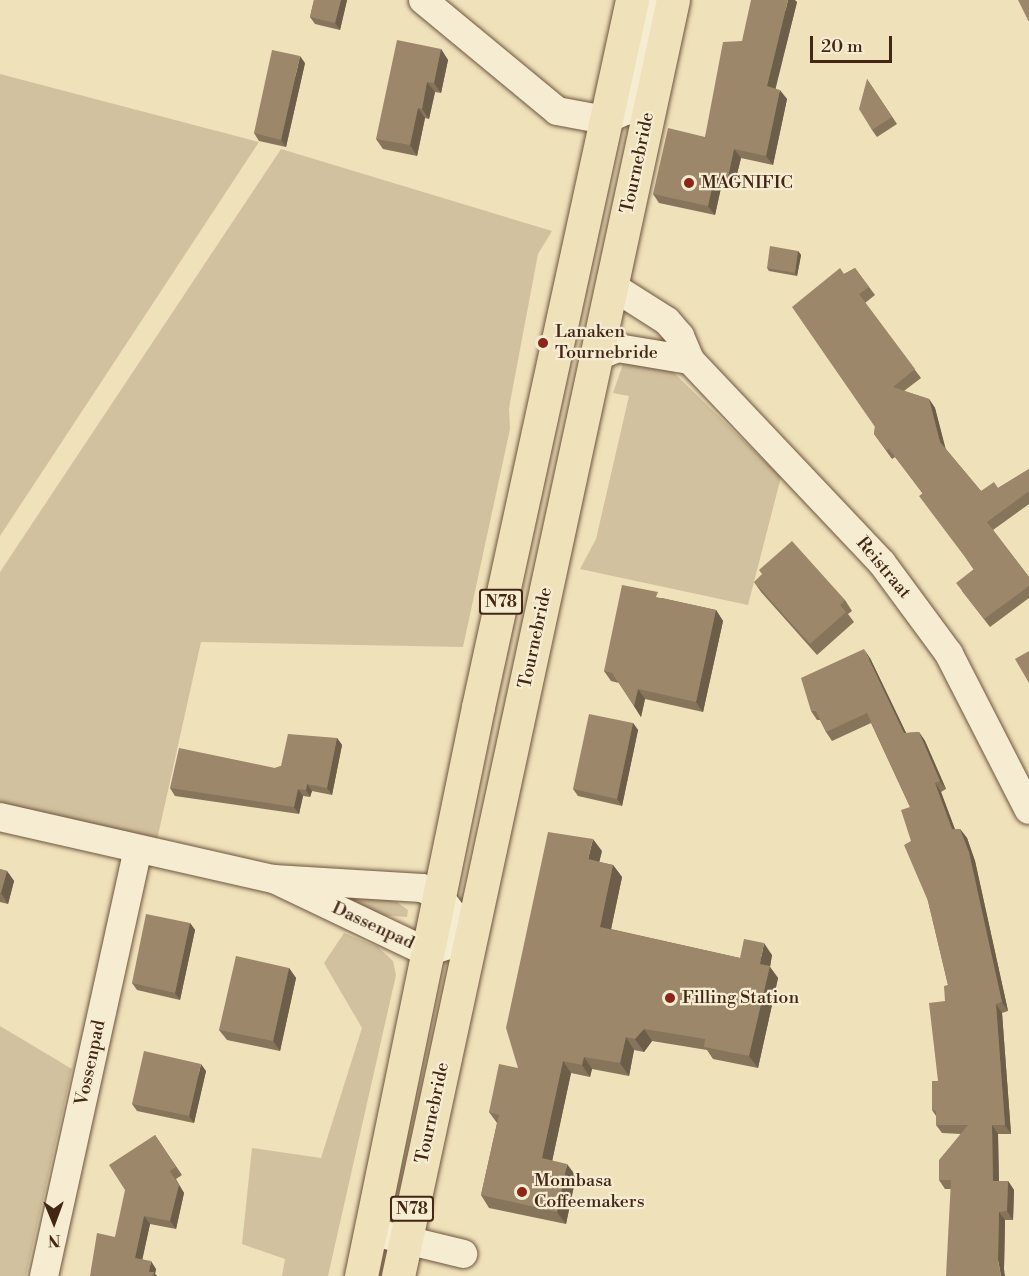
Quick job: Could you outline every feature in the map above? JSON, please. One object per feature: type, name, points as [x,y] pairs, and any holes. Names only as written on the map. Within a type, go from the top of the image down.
[{"type":"main road","name":"N78","points":[[362,1276],[369,1231],[427,952],[632,0]]},
{"type":"main road","name":"Tournebride","points":[[398,1276],[673,0]]},
{"type":"street","points":[[423,0],[557,111],[605,120],[625,111],[656,0]]},
{"type":"street","name":"Reistraat","points":[[612,286],[667,321],[680,336],[690,360],[882,563],[949,654],[1029,810]]},
{"type":"street","points":[[598,356],[618,348],[690,360]]},
{"type":"street","name":"Dassenpad","points":[[0,817],[274,879],[422,888],[439,896]]},
{"type":"street","name":"Vossenpad","points":[[44,1276],[138,850]]},
{"type":"street","name":"Dassenpad","points":[[274,879],[427,952],[471,938]]},
{"type":"street","points":[[439,896],[471,938]]},
{"type":"street","points":[[369,1231],[406,1237],[463,1254]]},
{"type":"shaded area","points":[[0,74],[259,142],[0,536]]},
{"type":"shaded area","points":[[281,149],[552,231],[538,254],[509,408],[510,429],[463,647],[201,642],[157,840],[0,807],[0,572]]},
{"type":"shaded area","points":[[642,361],[667,366],[781,477],[748,605],[580,569],[596,539],[629,396],[613,393],[623,364]]},
{"type":"shaded area","points":[[333,890],[377,894],[397,902],[408,910],[407,917],[376,915]]},
{"type":"shaded area","points":[[344,933],[378,947],[393,961],[396,975],[328,1276],[282,1276],[285,1259],[242,1244],[252,1148],[321,1158],[362,1028],[324,963]]},
{"type":"shaded area","points":[[0,1026],[72,1069],[26,1276],[0,1276]]},
{"type":"building","points":[[314,0],[341,0],[335,23],[310,17]]},
{"type":"building","points":[[751,0],[788,0],[767,86],[780,90],[766,156],[734,149],[728,177],[715,174],[708,206],[653,194],[668,128],[705,137],[723,42],[742,41]]},
{"type":"building","points":[[1018,0],[1029,0],[1029,22]]},
{"type":"building","points":[[397,40],[441,49],[434,83],[427,82],[422,109],[418,108],[410,145],[376,139]]},
{"type":"building","points":[[272,50],[300,56],[281,140],[254,133]]},
{"type":"building","points":[[867,79],[892,117],[872,130],[859,109]]},
{"type":"building","points":[[770,246],[798,251],[795,273],[767,268]]},
{"type":"building","points":[[840,268],[844,274],[855,268],[869,287],[859,294],[915,369],[893,387],[929,399],[940,442],[981,491],[994,482],[998,488],[1029,469],[1029,493],[987,522],[1029,577],[1029,586],[984,619],[956,583],[974,569],[919,496],[923,493],[889,449],[886,450],[874,434],[875,427],[792,307]]},
{"type":"building","points":[[792,541],[845,600],[840,605],[846,612],[810,644],[754,582],[762,574],[759,570]]},
{"type":"building","points":[[622,585],[658,592],[656,597],[716,610],[696,702],[638,689],[634,706],[612,673],[604,671]]},
{"type":"building","points":[[864,649],[904,733],[919,732],[940,781],[935,783],[952,829],[960,829],[969,852],[1002,1002],[996,1004],[1005,1125],[992,1125],[993,1181],[1008,1181],[1007,1211],[999,1212],[998,1260],[1001,1276],[946,1276],[951,1180],[939,1180],[939,1160],[968,1125],[936,1125],[936,1111],[932,1110],[932,1081],[938,1081],[929,1003],[945,1001],[944,986],[948,985],[928,901],[904,845],[911,841],[901,810],[910,807],[867,713],[826,732],[816,711],[811,711],[801,678]]},
{"type":"building","points":[[1029,651],[1029,683],[1015,659]]},
{"type":"building","points":[[589,714],[633,723],[617,799],[573,789]]},
{"type":"building","points":[[288,734],[337,738],[327,788],[307,784],[306,790],[298,789],[294,807],[170,788],[179,748],[275,768],[281,766]]},
{"type":"building","points":[[548,832],[593,839],[588,859],[613,865],[600,927],[740,958],[744,939],[764,943],[760,964],[770,966],[749,1056],[704,1047],[705,1039],[644,1029],[635,1039],[626,1037],[620,1063],[584,1057],[582,1065],[563,1061],[542,1158],[567,1164],[557,1212],[481,1195],[499,1115],[489,1112],[499,1064],[518,1068],[506,1028]]},
{"type":"building","points":[[0,869],[7,871],[1,893],[0,893]]},
{"type":"building","points":[[146,914],[190,923],[175,993],[132,983]]},
{"type":"building","points":[[236,956],[289,968],[273,1041],[219,1030]]},
{"type":"building","points":[[144,1051],[201,1064],[189,1116],[132,1104]]},
{"type":"building","points":[[155,1135],[176,1167],[170,1171],[179,1185],[170,1221],[144,1216],[135,1258],[151,1261],[149,1272],[154,1272],[153,1276],[90,1276],[97,1233],[115,1237],[125,1190],[109,1165]]},
{"type":"place","name":"MAGNIFIC","points":[[689,183]]},
{"type":"place","name":"Lanaken Tournebride","points":[[543,343]]},
{"type":"place","name":"Filling Station","points":[[670,998]]},
{"type":"place","name":"Mombasa Coffeemakers","points":[[522,1192]]}]
